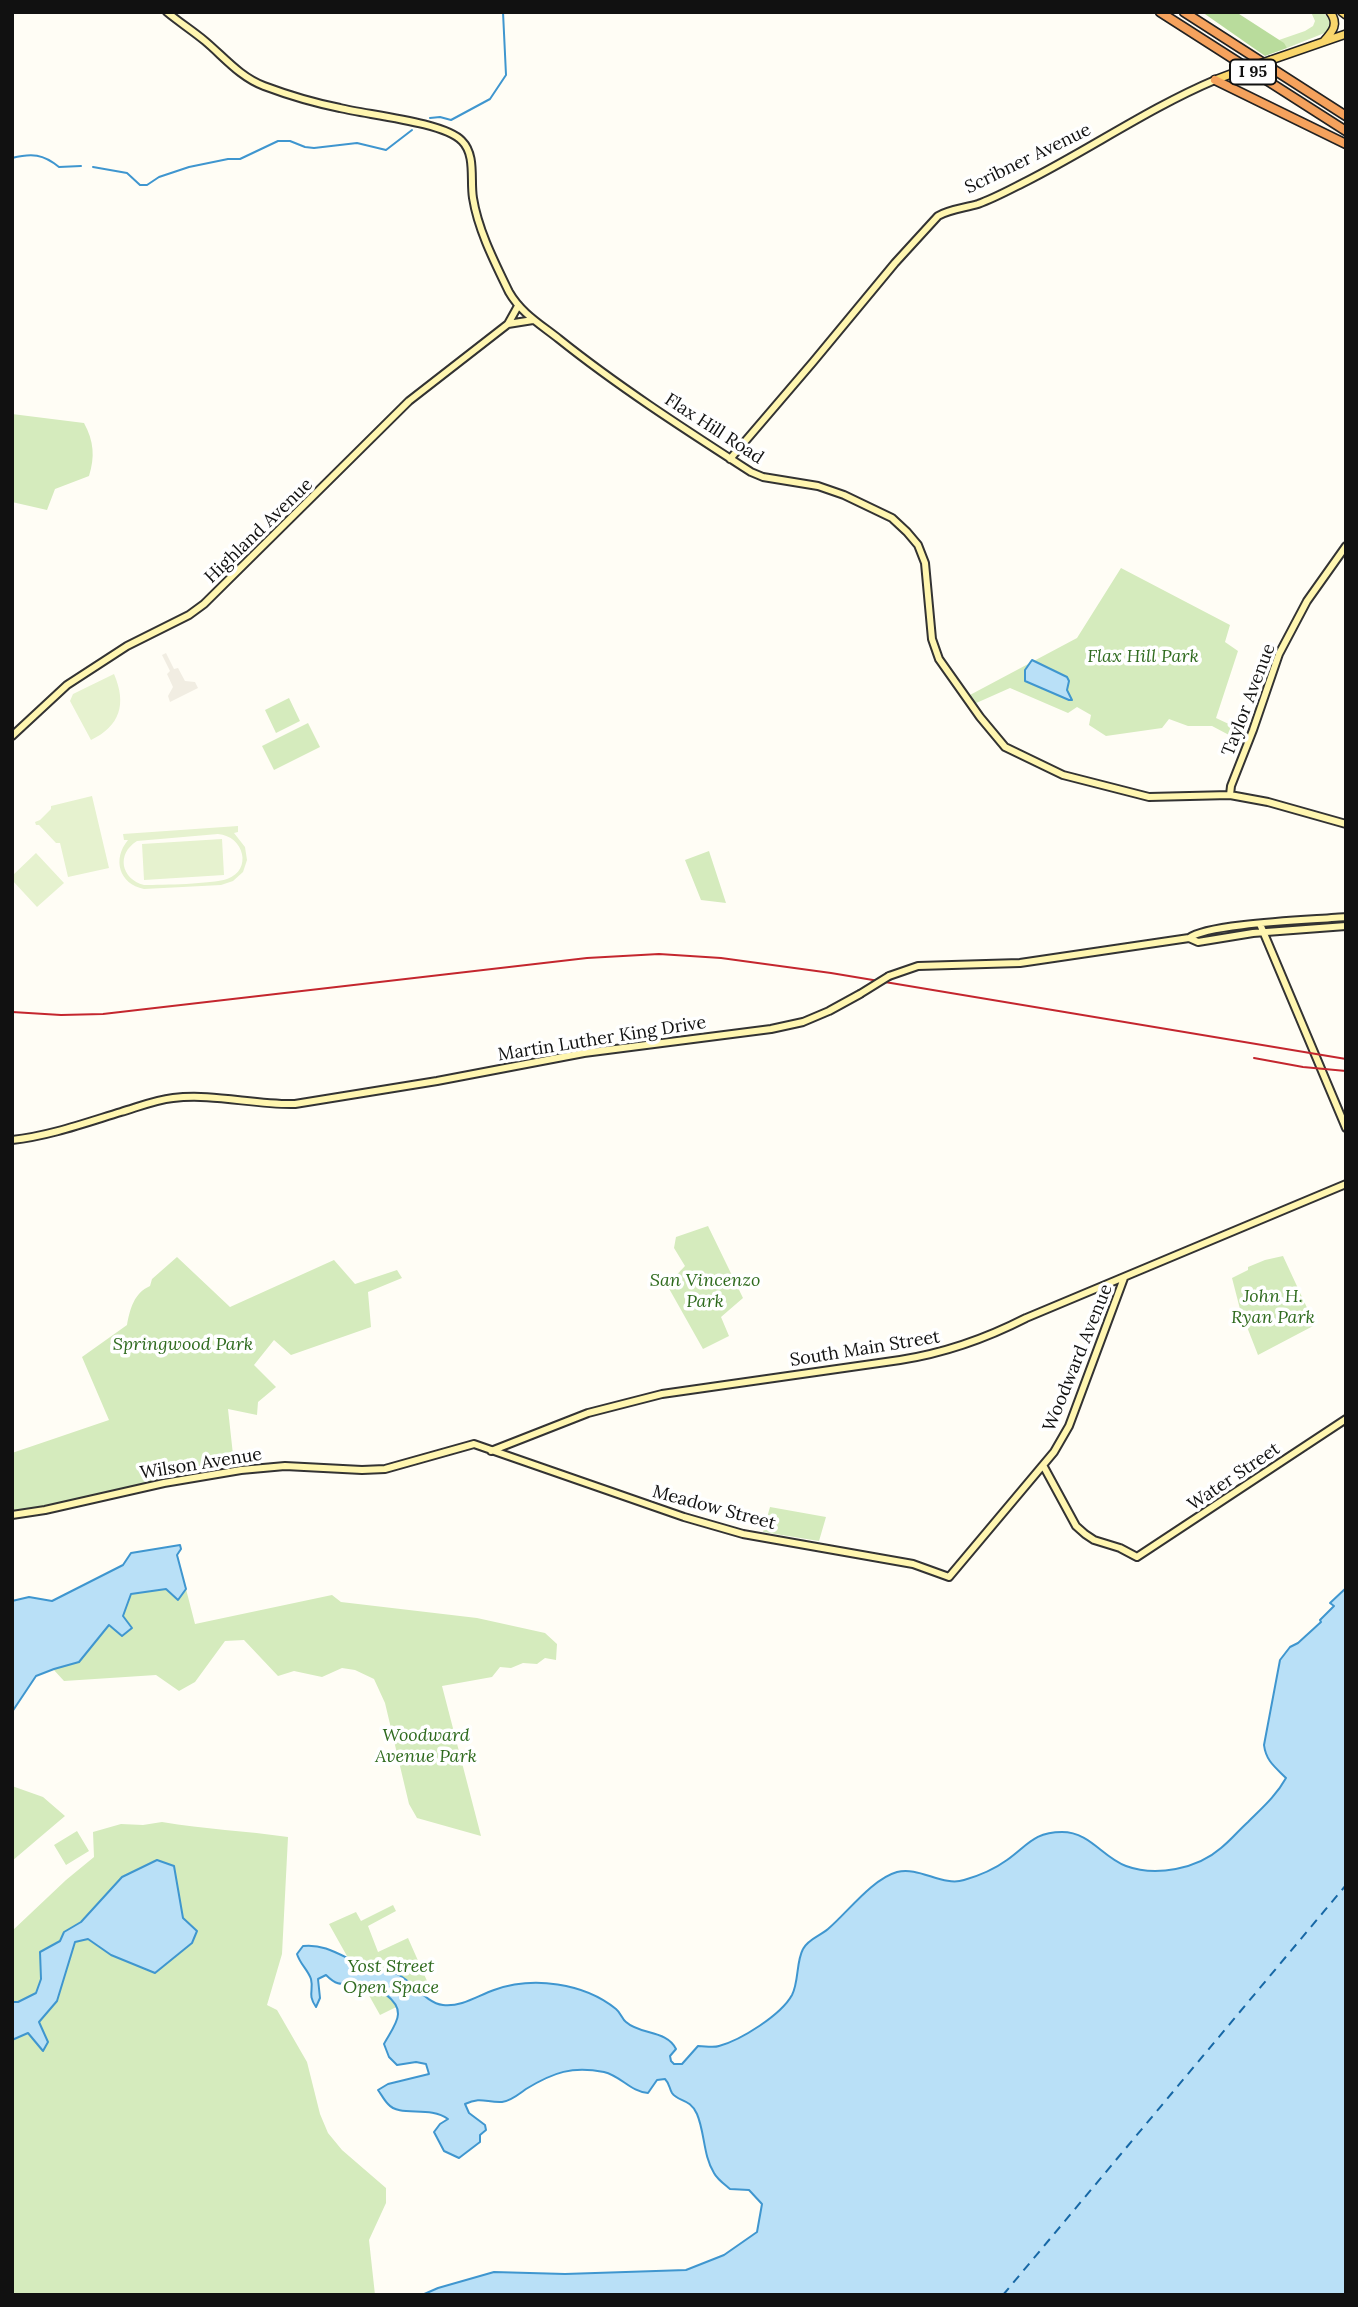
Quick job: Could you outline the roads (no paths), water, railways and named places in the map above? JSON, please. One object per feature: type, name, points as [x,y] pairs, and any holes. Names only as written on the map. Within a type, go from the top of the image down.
[{"type":"highway","name":"I 95","points":[[1160,12],[1346,131]]},
{"type":"highway","name":"I 95","points":[[1184,12],[1346,116]]},
{"type":"highway","points":[[1215,80],[1346,144]]},
{"type":"highway","points":[[1291,81],[1346,110]]},
{"type":"main road","name":"Flax Hill Road","points":[[167,12],[243,74],[263,86],[337,108],[411,121],[460,139],[467,148],[472,191],[480,223],[496,264],[518,306],[533,320],[595,366],[757,475],[798,481],[844,495],[896,521],[918,545],[925,563],[932,639],[939,659],[1005,747],[1063,775],[1149,797],[1230,795],[1268,802],[1346,824]]},
{"type":"main road","points":[[1323,43],[1335,27],[1335,20],[1330,12]]},
{"type":"main road","name":"Scribner Avenue","points":[[730,458],[938,216],[983,202],[1026,181],[1177,97],[1215,80],[1346,34]]},
{"type":"main road","name":"Highland Avenue","points":[[12,736],[67,685],[127,646],[189,615],[204,604],[409,401],[508,324],[518,306]]},
{"type":"main road","name":"Highland Avenue","points":[[508,324],[533,320]]},
{"type":"main road","name":"Taylor Avenue","points":[[1230,795],[1279,654],[1307,601],[1346,546]]},
{"type":"main road","name":"Martin Luther King Drive","points":[[12,1140],[57,1132],[171,1098],[200,1097],[274,1105],[295,1104],[584,1053],[771,1029],[803,1022],[829,1011],[889,976],[918,966],[1020,963],[1189,938],[1196,932],[1346,917]]},
{"type":"main road","points":[[1260,924],[1346,1128]]},
{"type":"main road","name":"Martin Luther King Drive","points":[[1189,938],[1198,942],[1263,932],[1346,926]]},
{"type":"main road","name":"South Main Street","points":[[491,1451],[588,1413],[662,1394],[943,1352],[988,1337],[1026,1318],[1346,1184]]},
{"type":"main road","name":"Woodward Avenue","points":[[950,1577],[1044,1467],[1069,1426],[1124,1278]]},
{"type":"main road","name":"Water Street","points":[[1044,1467],[1076,1526],[1084,1534],[1137,1557],[1346,1419]]},
{"type":"main road","name":"Meadow Street","points":[[477,1445],[684,1517],[743,1534],[914,1564],[950,1577]]},
{"type":"main road","name":"Wilson Avenue","points":[[12,1515],[241,1469],[285,1466],[384,1469],[477,1445]]},
{"type":"water","points":[[1032,660],[1067,677],[1067,690],[1072,700],[1025,681],[1025,670]]},
{"type":"water","points":[[180,1545],[181,1549],[177,1555],[186,1589],[178,1600],[166,1589],[131,1594],[123,1616],[132,1628],[122,1636],[109,1625],[79,1662],[36,1676],[12,1712],[12,1601],[29,1597],[52,1601],[123,1565],[131,1553]]},
{"type":"water","points":[[1346,1588],[1346,2295],[422,2295],[494,2272],[565,2274],[686,2270],[724,2255],[757,2232],[762,2204],[749,2190],[730,2189],[717,2177],[710,2166],[697,2114],[691,2105],[672,2093],[665,2079],[657,2080],[648,2093],[636,2090],[604,2072],[563,2072],[545,2078],[512,2099],[497,2102],[480,2100],[465,2104],[469,2113],[485,2125],[486,2130],[480,2135],[480,2142],[459,2158],[444,2151],[434,2132],[448,2119],[432,2113],[393,2108],[378,2090],[388,2084],[429,2074],[426,2064],[416,2062],[397,2065],[389,2057],[384,2044],[398,2018],[394,2003],[373,1986],[362,1983],[339,1984],[326,1975],[318,1979],[320,1998],[316,2007],[311,1996],[311,1979],[297,1954],[303,1946],[321,1947],[368,1967],[395,1973],[431,2001],[443,2005],[463,2003],[494,1990],[525,1983],[558,1984],[574,1988],[603,2000],[632,2026],[672,2043],[676,2049],[670,2056],[671,2061],[674,2064],[682,2064],[698,2046],[714,2047],[728,2043],[749,2033],[779,2011],[792,1995],[799,1960],[805,1946],[828,1929],[869,1889],[897,1872],[914,1872],[948,1881],[964,1880],[998,1866],[1038,1837],[1062,1832],[1088,1840],[1126,1866],[1150,1871],[1188,1866],[1211,1855],[1264,1807],[1286,1778],[1269,1760],[1264,1745],[1280,1660],[1290,1647],[1321,1622],[1334,1606],[1330,1603]]},
{"type":"water","points":[[157,1860],[174,1866],[183,1918],[197,1931],[192,1943],[155,1973],[111,1955],[88,1939],[75,1942],[57,2001],[39,2022],[48,2042],[43,2051],[28,2033],[12,2040],[12,2002],[18,2002],[36,1993],[41,1979],[40,1952],[60,1941],[64,1932],[81,1922],[122,1877]]},
{"type":"waterway","points":[[430,118],[451,120],[490,99],[506,75],[503,12]]},
{"type":"waterway","points":[[93,167],[127,173],[140,185],[147,185],[159,177],[189,167],[240,159],[278,141],[290,141],[314,148],[357,143],[386,150],[412,130]]},
{"type":"waterway","points":[[12,158],[37,156],[48,159],[59,167],[81,166]]},
{"type":"railway","points":[[12,1012],[103,1014],[587,958],[659,954],[721,958],[831,973],[1346,1059]]},
{"type":"railway","points":[[1254,1058],[1346,1071]]},
{"type":"park label","name":"Flax Hill Park","points":[[1143,657]]},
{"type":"park label","name":"San Vincenzo Park","points":[[705,1291]]},
{"type":"park label","name":"John H. Ryan Park","points":[[1273,1307]]},
{"type":"park label","name":"Springwood Park","points":[[183,1345]]},
{"type":"park label","name":"Woodward Avenue Park","points":[[426,1746]]},
{"type":"park label","name":"Yost Street Open Space","points":[[391,1977]]}]
